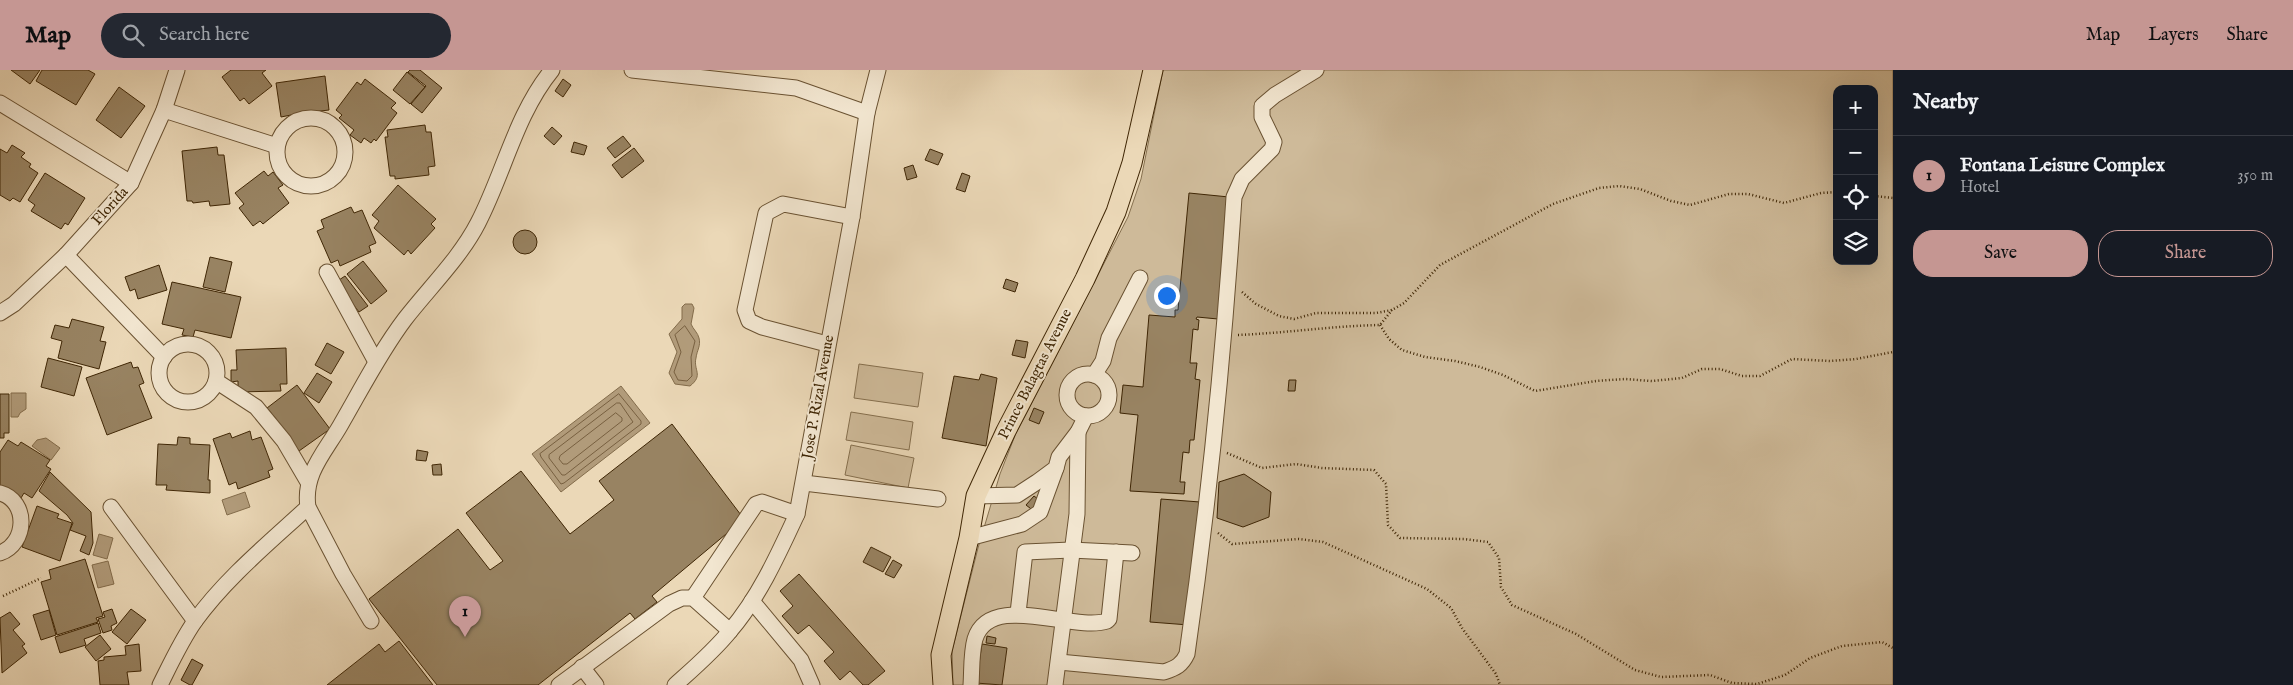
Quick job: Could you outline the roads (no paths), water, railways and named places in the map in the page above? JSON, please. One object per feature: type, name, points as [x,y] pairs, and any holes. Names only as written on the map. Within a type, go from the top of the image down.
[{"type":"main road","name":"Prince Balagtas Avenue","points":[[943,685],[942,655],[970,538],[976,496],[1006,431],[1085,279],[1116,212],[1132,163],[1153,70]]},
{"type":"street","name":"Florida","points":[[0,313],[14,304],[66,255],[131,183],[164,110],[177,70]]},
{"type":"street","points":[[632,70],[796,88],[867,113]]},
{"type":"street","name":"Jose P. Rizal Avenue","points":[[675,685],[730,631],[752,601],[780,551],[796,514],[804,483],[827,344],[852,217],[867,113],[878,70]]},
{"type":"street","points":[[1059,662],[1164,672],[1175,668],[1183,662],[1187,654],[1206,523],[1214,447],[1234,197],[1242,179],[1272,149],[1274,142],[1262,117],[1262,106],[1275,94],[1316,70]]},
{"type":"street","points":[[371,621],[343,574],[308,507],[306,496],[308,482],[316,462],[339,427],[376,362],[404,320],[478,224],[545,72]]},
{"type":"street","points":[[0,103],[131,183]]},
{"type":"street","points":[[164,110],[277,146]]},
{"type":"street","points":[[305,118],[320,119],[331,124],[339,132],[344,143],[345,154],[342,166],[330,180],[320,186],[308,186],[292,182],[283,173],[278,163],[277,146],[284,130],[294,122],[305,118]]},
{"type":"street","points":[[827,344],[762,327],[749,321],[745,310],[766,213],[783,204],[852,217]]},
{"type":"street","points":[[66,255],[164,357]]},
{"type":"street","points":[[327,272],[376,362]]},
{"type":"street","points":[[1094,374],[1103,361],[1109,338],[1140,278]]},
{"type":"street","points":[[185,344],[201,346],[213,358],[217,366],[216,381],[209,394],[195,401],[178,400],[164,390],[160,382],[159,373],[164,357],[177,346],[185,344]]},
{"type":"street","points":[[1082,374],[1094,374],[1103,380],[1108,389],[1109,399],[1104,409],[1096,415],[1086,416],[1075,412],[1068,403],[1067,391],[1072,380],[1082,374]]},
{"type":"street","points":[[216,381],[256,407],[284,441],[308,482]]},
{"type":"street","points":[[970,538],[1022,524],[1040,512],[1059,457],[1078,432],[1086,416]]},
{"type":"street","points":[[1055,685],[1077,514],[1078,432]]},
{"type":"street","points":[[976,496],[1017,496],[1056,468]]},
{"type":"street","points":[[804,483],[938,499]]},
{"type":"street","points":[[0,493],[14,501],[22,522],[20,535],[10,548],[0,553]]},
{"type":"street","points":[[693,598],[756,504],[762,502],[796,514]]},
{"type":"street","points":[[111,507],[195,621]]},
{"type":"street","points":[[160,685],[180,645],[195,621],[258,553],[308,507]]},
{"type":"street","points":[[1018,613],[1025,552],[1071,550],[1132,553]]},
{"type":"street","points":[[971,685],[975,640],[981,626],[990,619],[1018,613],[1062,621],[1104,622],[1109,619],[1116,552]]},
{"type":"street","points":[[559,685],[670,604],[682,598],[693,598],[730,631]]},
{"type":"street","points":[[752,601],[801,660],[812,685]]},
{"type":"street","points":[[582,667],[596,685]]},
{"type":"water","points":[[685,304],[692,304],[694,308],[691,324],[698,334],[699,341],[695,362],[697,375],[690,386],[675,384],[669,373],[677,352],[669,334],[682,319],[682,307]]},
{"type":"water","points":[[621,386],[650,423],[561,492],[532,454]]},
{"type":"water","points":[[11,393],[26,393],[26,409],[18,417],[11,417]]},
{"type":"water","points":[[46,438],[60,448],[51,460],[32,446],[37,440]]},
{"type":"water","points":[[245,492],[250,507],[227,515],[222,500]]},
{"type":"water","points":[[99,534],[113,538],[107,559],[93,555]]},
{"type":"water","points":[[108,561],[114,584],[98,588],[92,565]]},
{"type":"place","name":"Fontana Leisure Complex","points":[[465,637]]}]
